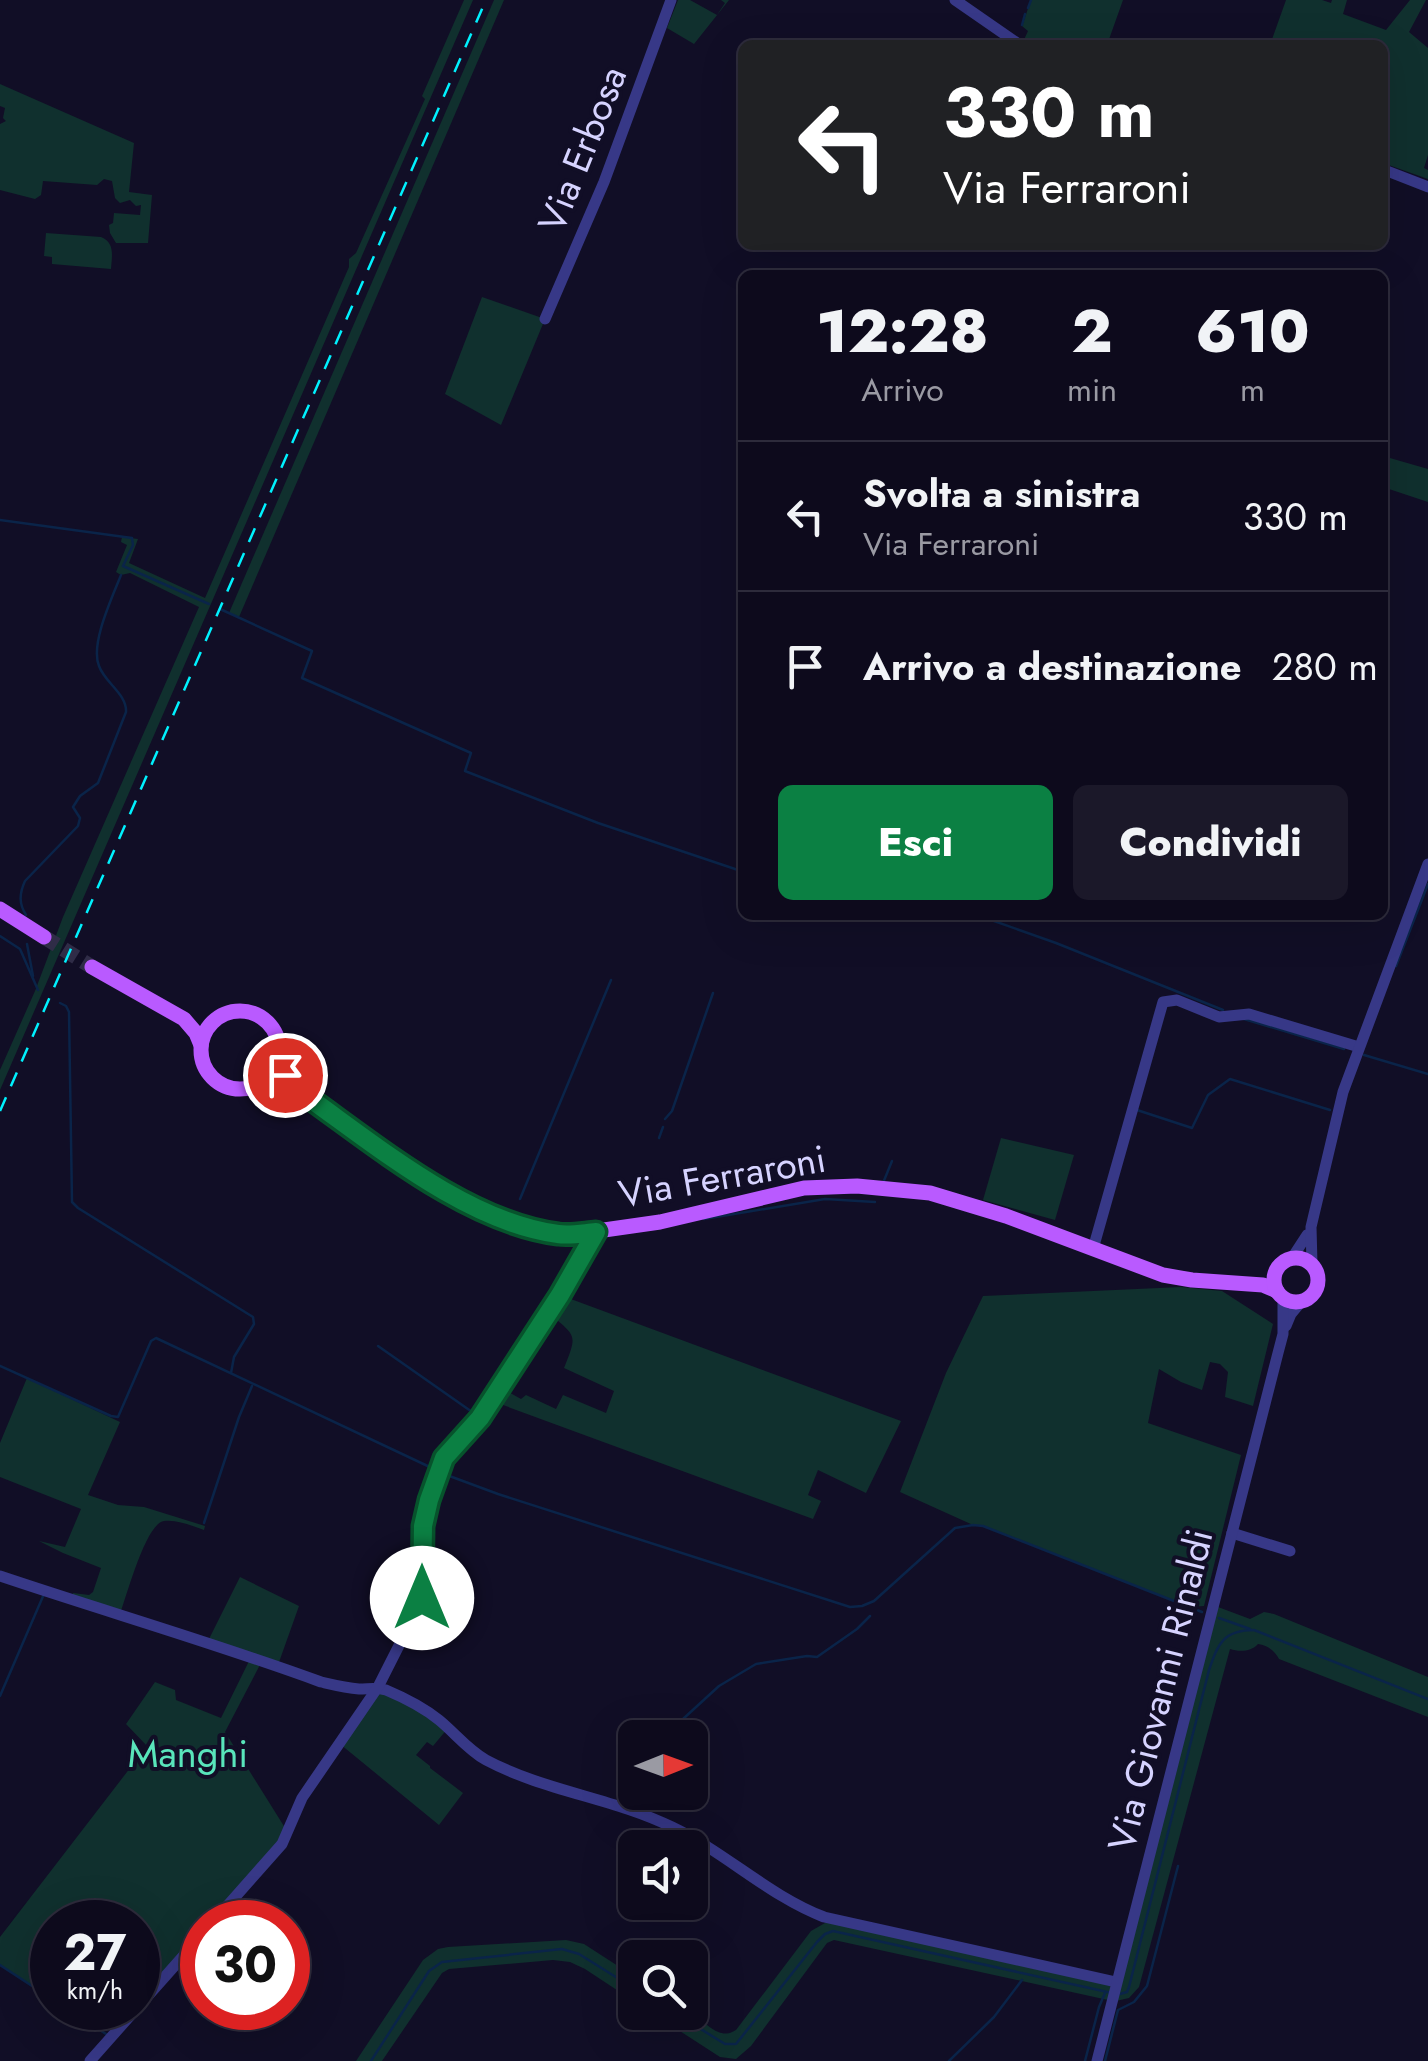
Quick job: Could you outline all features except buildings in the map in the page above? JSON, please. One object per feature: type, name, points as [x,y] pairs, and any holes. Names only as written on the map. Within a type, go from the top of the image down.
[{"type":"main road","points":[[0,909],[44,937]]},
{"type":"main road","points":[[92,967],[184,1019],[196,1033],[204,1067],[218,1084],[239,1090],[278,1083],[295,1088]]},
{"type":"main road","points":[[201,1046],[215,1020],[227,1013],[242,1011],[262,1017],[279,1041],[278,1062],[260,1085]]},
{"type":"main road","points":[[184,1019],[215,1020]]},
{"type":"main road","name":"Via Ferraroni","points":[[278,1062],[295,1088],[424,1178],[502,1220],[558,1234],[596,1232],[695,1215],[804,1188],[838,1185],[930,1194],[1006,1216],[1163,1275],[1246,1283],[1280,1294]]},
{"type":"main road","points":[[1285,1260],[1306,1260],[1312,1264],[1318,1286],[1310,1298],[1302,1302],[1280,1294],[1274,1279],[1285,1260]]},
{"type":"main road","name":"Via Ferraroni","points":[[1246,1283],[1277,1269]]},
{"type":"street","name":"Via Erbosa","points":[[544,318],[604,182],[671,0]]},
{"type":"street","points":[[955,0],[1013,40]]},
{"type":"street","points":[[1388,171],[1428,187]]},
{"type":"street","points":[[1312,1264],[1311,1227],[1336,1121],[1358,1047],[1428,864]]},
{"type":"street","points":[[1093,1249],[1161,1004],[1168,999],[1177,1000],[1216,1017],[1243,1013],[1358,1047]]},
{"type":"street","points":[[1292,1258],[1311,1227]]},
{"type":"street","points":[[232,1900],[282,1844],[302,1798],[378,1687],[422,1598],[423,1526],[447,1454],[501,1388],[596,1232]]},
{"type":"street","name":"Via Giovanni Rinaldi","points":[[1280,1294],[1282,1334]]},
{"type":"street","name":"Via Giovanni Rinaldi","points":[[1096,2061],[1282,1334],[1302,1302]]},
{"type":"street","points":[[1232,1533],[1290,1551]]},
{"type":"street","points":[[0,1576],[321,1682],[348,1688],[378,1687],[423,1708],[487,1760],[673,1827],[816,1914],[1114,1990]]},
{"type":"street","points":[[160,1982],[180,1959]]},
{"type":"street","points":[[90,2061],[116,2030]]},
{"type":"green space","points":[[464,0],[473,0],[0,1090],[0,1070],[63,917],[199,607],[130,573],[116,572],[127,545],[121,542],[122,537],[138,539],[129,563],[205,598],[349,267],[349,259],[356,253],[425,99],[422,96]]},
{"type":"green space","points":[[494,0],[504,0],[239,617],[229,613]]},
{"type":"green space","points":[[678,0],[690,0],[717,15],[725,3],[721,0],[729,0],[694,44],[667,28]]},
{"type":"green space","points":[[1031,0],[1123,0],[1109,40],[1024,40],[1028,31],[1022,26]]},
{"type":"green space","points":[[1286,0],[1347,0],[1343,14],[1386,30],[1410,0],[1426,0],[1409,32],[1428,48],[1428,155],[1424,168],[1428,170],[1428,179],[1388,165],[1388,40],[1272,40]]},
{"type":"green space","points":[[0,84],[134,143],[129,192],[152,195],[148,243],[116,243],[110,233],[114,213],[140,215],[141,205],[130,200],[120,203],[112,181],[104,179],[97,185],[43,181],[41,195],[35,199],[0,190],[0,124],[6,121],[5,108],[0,106]]},
{"type":"green space","points":[[46,233],[101,237],[111,246],[111,269],[52,264],[52,257],[44,256]]},
{"type":"green space","points":[[482,297],[545,319],[501,425],[445,394]]},
{"type":"green space","points":[[1388,457],[1428,469],[1428,502],[1388,489]]},
{"type":"green space","points":[[1001,1138],[1074,1155],[1055,1220],[983,1200]]},
{"type":"green space","points":[[1181,1287],[1222,1291],[1273,1324],[1253,1406],[1225,1397],[1228,1372],[1220,1364],[1210,1362],[1202,1390],[1159,1369],[1148,1423],[1241,1455],[1204,1606],[1189,1607],[973,1525],[900,1492],[946,1373],[983,1296]]},
{"type":"green space","points":[[560,1295],[901,1421],[866,1493],[818,1470],[808,1495],[821,1501],[813,1519],[492,1401],[501,1388],[521,1399],[526,1395],[556,1409],[563,1395],[606,1413],[614,1391],[564,1368],[572,1336],[549,1313]]},
{"type":"green space","points":[[27,1378],[120,1422],[88,1495],[205,1526],[204,1530],[169,1521],[157,1525],[144,1546],[120,1614],[70,1601],[73,1593],[93,1592],[101,1568],[39,1541],[65,1547],[81,1509],[0,1477],[0,1443]]},
{"type":"green space","name":"Manghi","points":[[240,1577],[299,1606],[278,1665],[262,1661],[225,1732],[287,1831],[231,1900],[180,1900],[180,1960],[160,1982],[160,1900],[30,1900],[30,1985],[0,1965],[0,1937],[147,1746],[126,1724],[155,1682],[175,1690],[176,1700],[221,1718],[251,1657],[207,1643]]},
{"type":"green space","points":[[1218,1607],[1250,1619],[1264,1612],[1274,1614],[1428,1677],[1428,1717],[1279,1659],[1265,1646],[1258,1644],[1245,1651],[1230,1649],[1139,1987],[1129,1998],[1116,2001]]},
{"type":"green space","points":[[378,1687],[448,1728],[433,1746],[427,1742],[416,1755],[463,1793],[439,1825],[340,1744]]},
{"type":"green space","points":[[832,1919],[1111,1985],[1108,2000],[834,1940],[827,1943],[751,2046],[736,2059],[720,2057],[678,2030],[708,2030],[708,2026],[722,2033],[736,2030],[811,1931]]},
{"type":"green space","points":[[566,1940],[584,1944],[618,1966],[618,1991],[570,1962],[449,1969],[442,1973],[382,2061],[356,2061],[423,1960],[448,1947]]},
{"type":"waterway","points":[[1028,8],[1031,0]]},
{"type":"waterway","points":[[1022,25],[1025,14]]},
{"type":"waterway","points":[[0,520],[132,538],[133,545],[123,566],[209,604]]},
{"type":"waterway","points":[[26,915],[21,899],[25,881],[78,826],[80,818],[73,807],[80,796],[98,783],[126,712],[97,657],[103,621],[121,575]]},
{"type":"waterway","points":[[220,609],[312,651],[302,678],[471,753],[465,771],[598,823],[738,870]]},
{"type":"waterway","points":[[1396,966],[1428,884]]},
{"type":"waterway","points":[[991,920],[1223,1010]]},
{"type":"waterway","points":[[0,936],[20,949],[38,990]]},
{"type":"waterway","points":[[27,944],[33,976]]},
{"type":"waterway","points":[[520,1199],[611,980]]},
{"type":"waterway","points":[[665,1119],[672,1111],[713,993]]},
{"type":"waterway","points":[[60,1003],[69,1012],[72,1202],[253,1317],[254,1324],[234,1357],[231,1373]]},
{"type":"waterway","points":[[1244,1019],[1344,1049]]},
{"type":"waterway","points":[[1364,1055],[1428,1074]]},
{"type":"waterway","points":[[1137,1110],[1192,1128],[1208,1095],[1230,1079],[1330,1110]]},
{"type":"waterway","points":[[659,1138],[663,1127]]},
{"type":"waterway","points":[[883,1183],[892,1161]]},
{"type":"waterway","points":[[704,1219],[825,1199],[875,1202]]},
{"type":"waterway","points":[[0,1366],[118,1417],[151,1341],[156,1338],[434,1469]]},
{"type":"waterway","points":[[378,1346],[475,1414]]},
{"type":"waterway","points":[[204,1523],[252,1386]]},
{"type":"waterway","points":[[444,1474],[850,1607],[874,1601],[955,1528],[973,1525],[1202,1612]]},
{"type":"waterway","points":[[0,1696],[44,1594]]},
{"type":"waterway","points":[[680,1720],[719,1686],[756,1664],[817,1657],[870,1616]]},
{"type":"waterway","points":[[1219,1618],[1250,1629]]},
{"type":"waterway","points":[[1120,1994],[1129,1987],[1209,1670],[1223,1640],[1254,1630],[1428,1699]]},
{"type":"waterway","points":[[1105,2061],[1118,2010],[1134,2002],[1147,1986],[1178,1866]]},
{"type":"waterway","points":[[702,2030],[725,2044],[736,2044],[817,1942],[833,1931],[1112,1993]]},
{"type":"waterway","points":[[371,2061],[429,1971],[442,1962],[562,1949],[579,1954],[618,1978]]},
{"type":"waterway","points":[[0,1965],[30,1985]]},
{"type":"waterway","points":[[949,2061],[994,2017],[1022,1980]]},
{"type":"waterway","points":[[1085,2061],[1105,1993]]},
{"type":"waterway","points":[[100,2030],[109,2036]]},
{"type":"tunnel","points":[[44,937],[92,967]]},
{"type":"railway","points":[[0,1111],[486,0]]},
{"type":"route","points":[[285,1075],[295,1088],[458,1200],[502,1220],[558,1234],[596,1232],[480,1418],[444,1458],[423,1526],[422,1598]]}]
